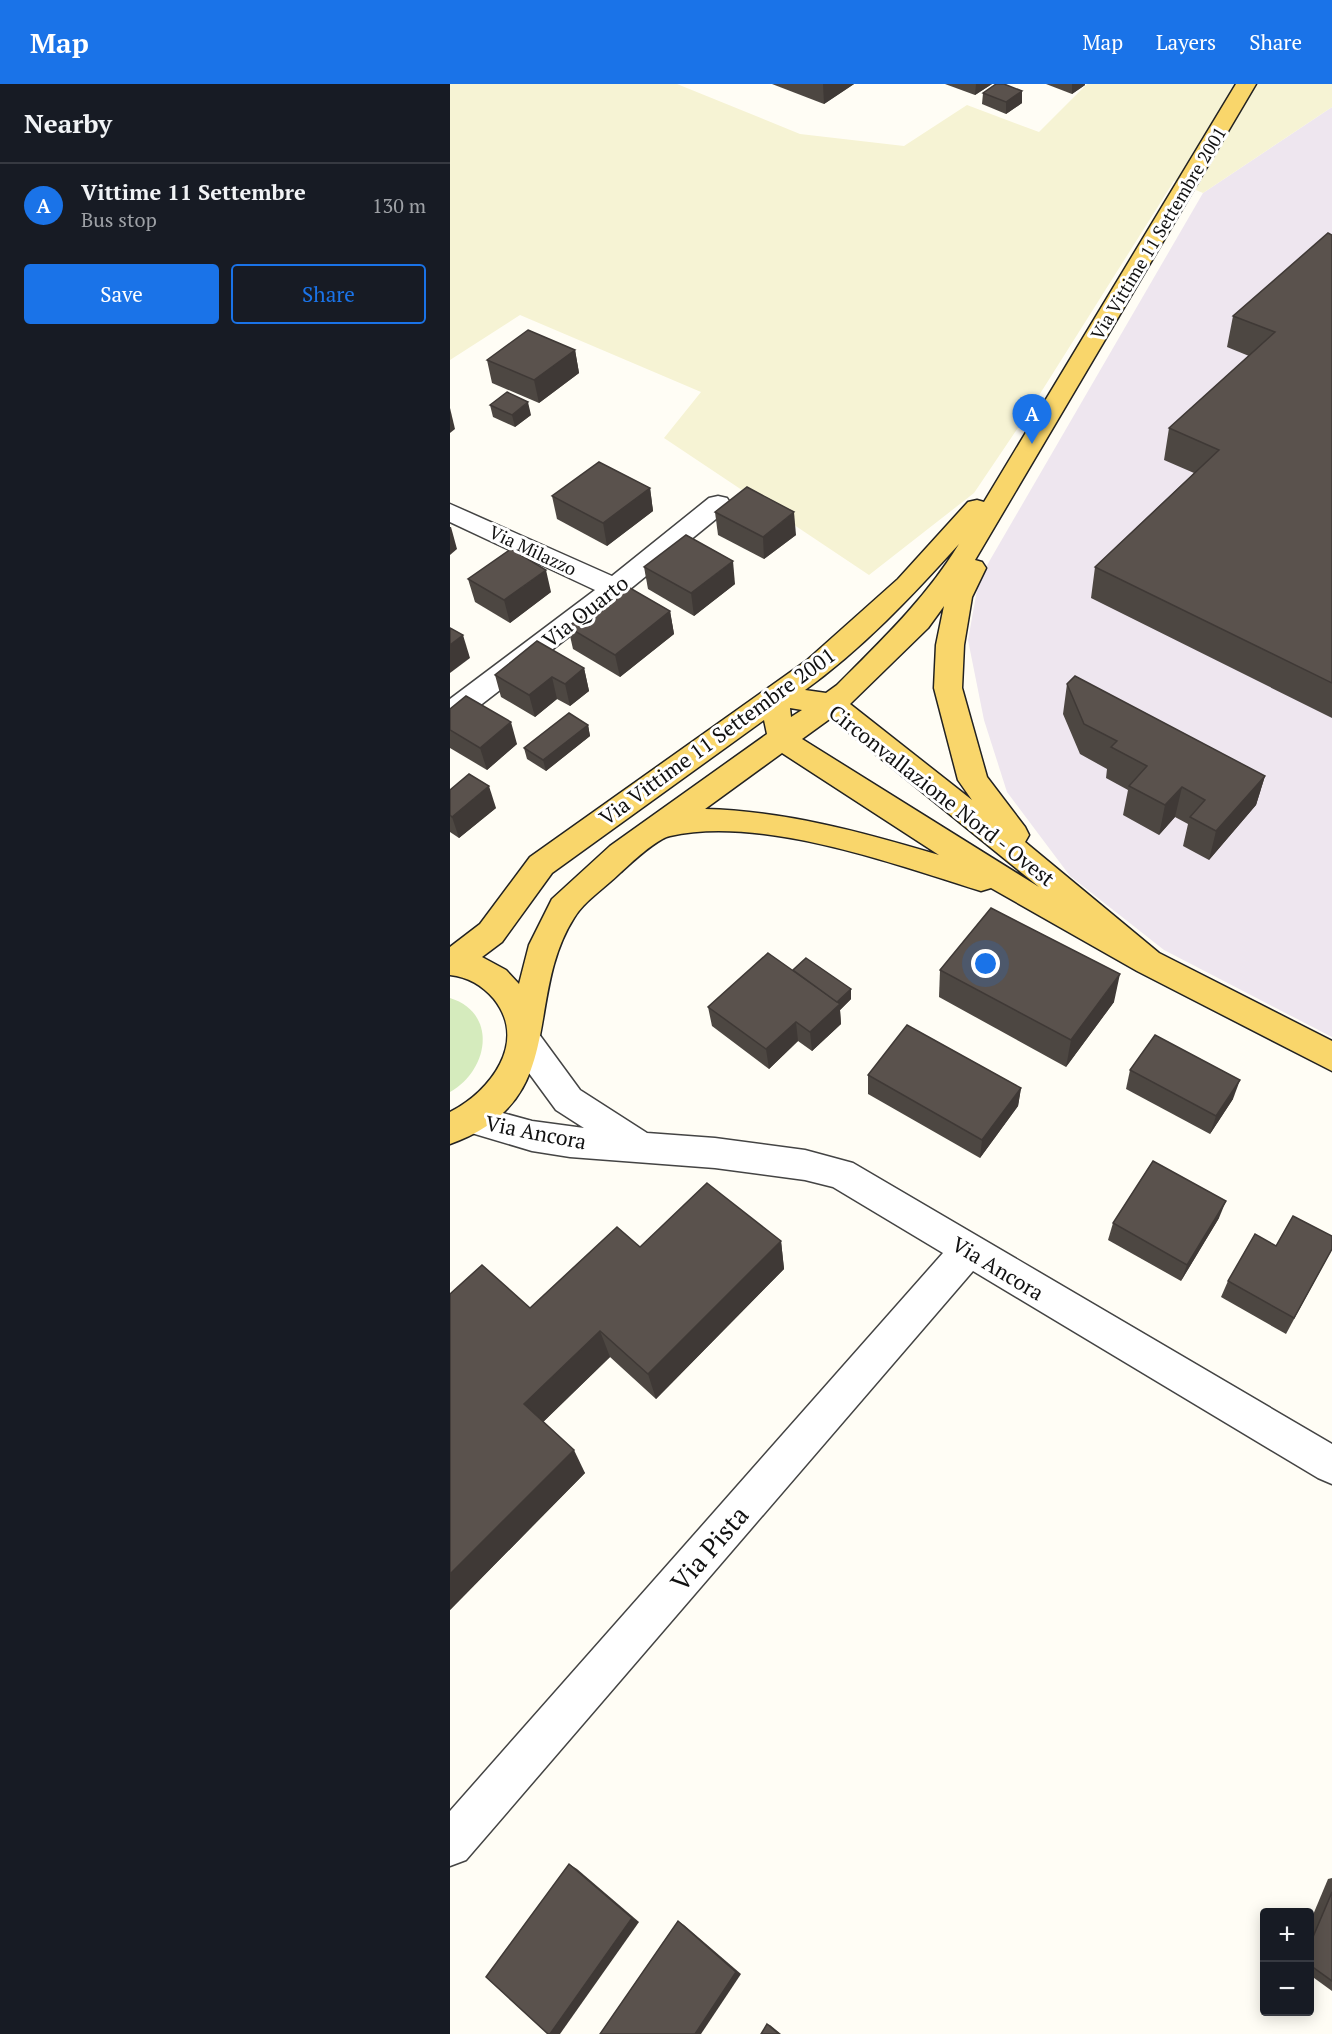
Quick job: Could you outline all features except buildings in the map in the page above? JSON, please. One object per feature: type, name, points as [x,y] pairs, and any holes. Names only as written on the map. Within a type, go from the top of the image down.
[{"type":"main road","name":"Via Vittime 11 Settembre 2001","points":[[524,1034],[545,945],[563,908],[621,854],[847,692],[918,621],[951,579],[1246,84]]},
{"type":"main road","name":"Via Vittime 11 Settembre 2001","points":[[452,962],[491,933],[541,865],[816,668],[907,585],[1030,448]]},
{"type":"main road","points":[[1030,448],[959,597],[950,645],[948,688],[973,780],[1044,874]]},
{"type":"main road","points":[[777,696],[776,712],[783,740]]},
{"type":"main road","name":"Circonvallazione Nord - Ovest","points":[[777,696],[832,704],[1044,874],[1148,962]]},
{"type":"main road","name":"Circonvallazione Nord - Ovest","points":[[783,740],[1018,890],[1148,962]]},
{"type":"main road","name":"Circonvallazione Nord - Ovest","points":[[661,826],[701,820],[777,826],[878,849],[1018,890]]},
{"type":"main road","name":"Via Ancora","points":[[452,962],[490,975],[510,993],[519,1007],[524,1034],[519,1064],[507,1085],[460,1124]]},
{"type":"main road","points":[[1148,962],[1332,1057]]},
{"type":"street","name":"Via Quarto","points":[[450,714],[615,588],[718,504]]},
{"type":"street","name":"Via Milazzo","points":[[450,512],[615,588]]},
{"type":"street","name":"Via Ancora","points":[[524,1034],[568,1100],[638,1145]]},
{"type":"street","name":"Via Ancora","points":[[460,1124],[570,1142],[638,1145],[805,1165],[841,1174],[1332,1465]]},
{"type":"street","name":"Via Pista","points":[[450,1844],[968,1251]]},
{"type":"shaded area","points":[[450,84],[677,84],[800,134],[904,146],[967,105],[1039,132],[1087,84],[1332,84],[1332,107],[1203,193],[1174,181],[1026,416],[974,493],[869,575],[664,438],[701,392],[520,315],[450,360]]},
{"type":"shaded area","points":[[1332,107],[1332,1037],[1164,950],[1070,876],[1007,792],[984,720],[968,640],[979,579],[1203,193]]},
{"type":"green space","points":[[450,998],[465,1005],[476,1016],[483,1042],[480,1057],[473,1070],[450,1092]]},
{"type":"place","name":"Vittime 11 Settembre","points":[[1032,444]]}]
